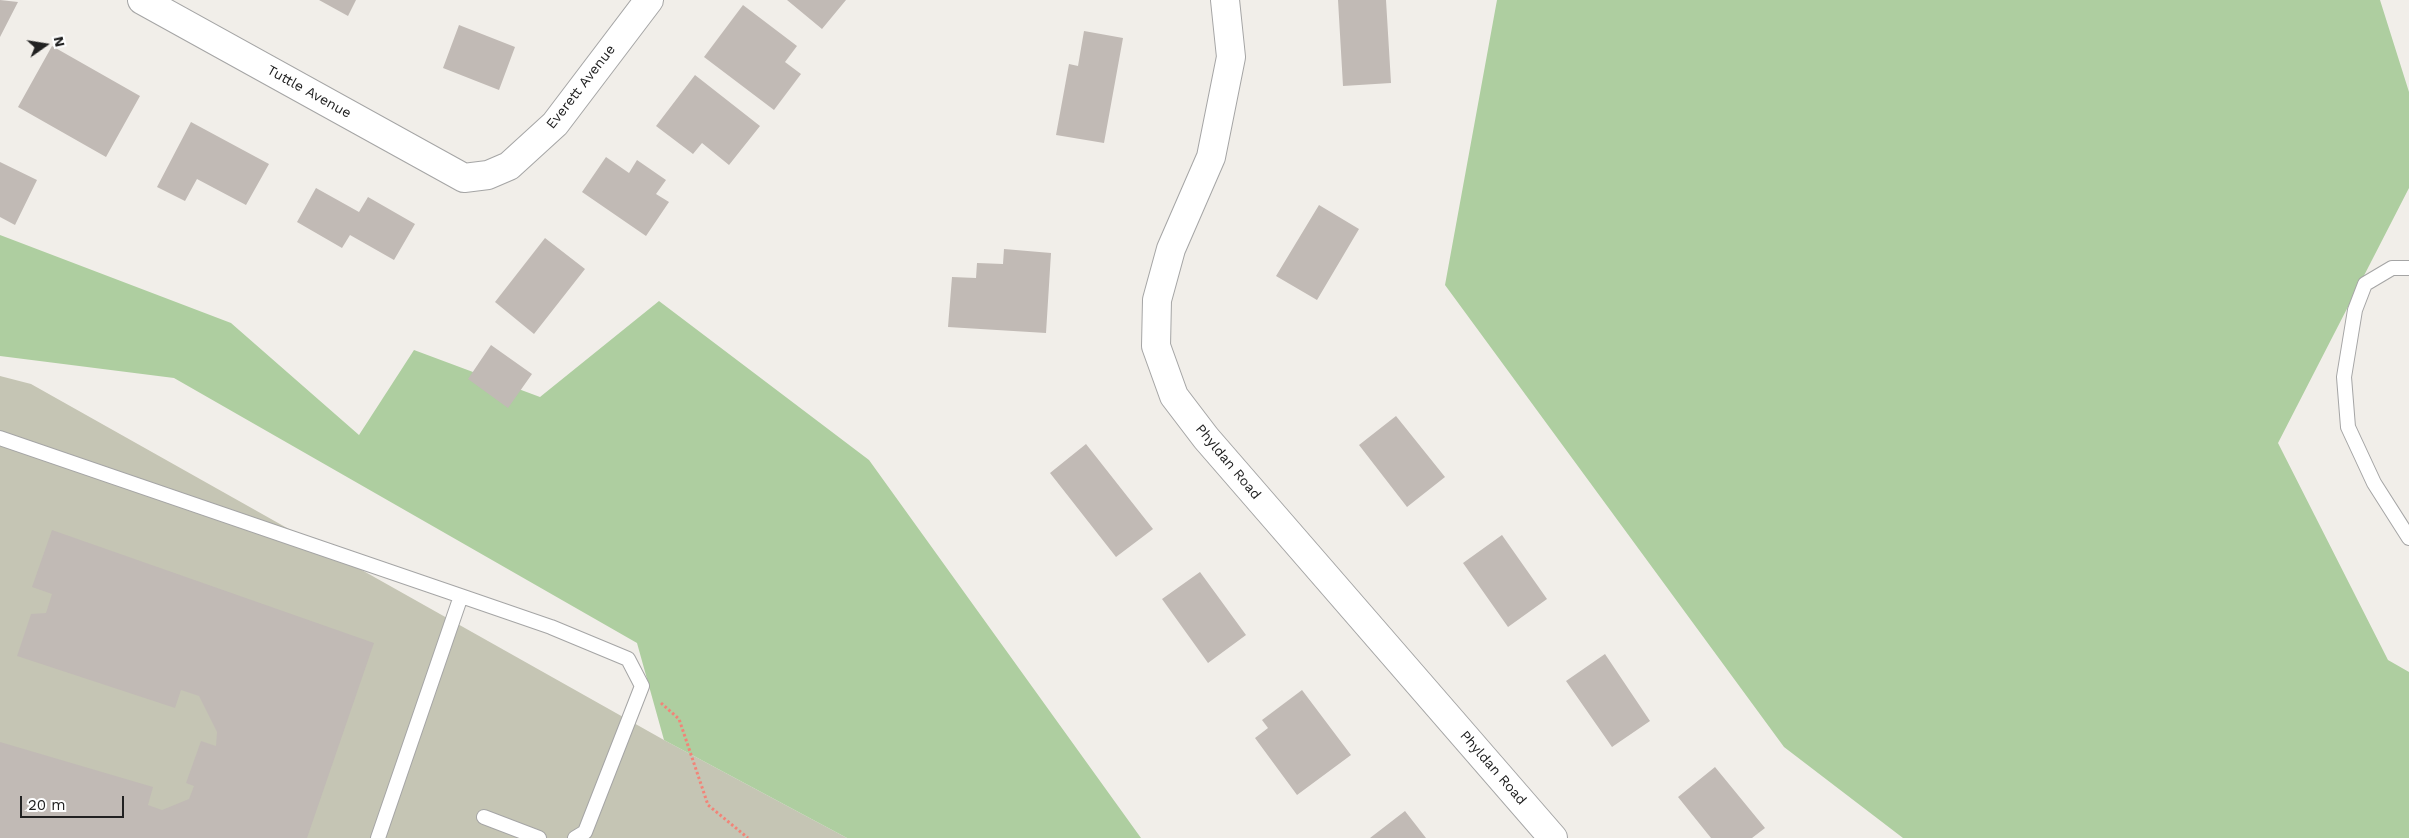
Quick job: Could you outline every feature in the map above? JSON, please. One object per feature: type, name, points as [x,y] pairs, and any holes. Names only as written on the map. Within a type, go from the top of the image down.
[{"type":"street","name":"Tuttle Avenue","points":[[142,0],[464,178],[478,176]]},
{"type":"street","name":"Everett Avenue","points":[[478,176],[488,175],[509,166],[555,124],[649,0]]},
{"type":"street","name":"Phyldan Road","points":[[1224,0],[1231,57],[1211,157],[1171,250],[1157,300],[1156,346],[1174,396],[1206,438],[1553,838]]},
{"type":"lane","points":[[2409,268],[2392,268],[2365,284],[2355,310],[2344,377],[2348,426],[2374,483],[2409,538]]},
{"type":"lane","points":[[0,438],[462,596],[551,628],[628,659],[642,686],[585,832],[576,838]]},
{"type":"lane","points":[[378,838],[462,596]]},
{"type":"lane","points":[[484,817],[539,838]]},
{"type":"path","points":[[642,686],[679,719],[708,805],[748,838]]},
{"type":"shaded area","points":[[0,376],[31,384],[664,740],[847,838],[0,838]]},
{"type":"green space","points":[[1497,0],[2380,0],[2409,92],[2409,188],[2278,443],[2388,660],[2409,672],[2409,838],[1903,838],[1784,747],[1445,285]]},
{"type":"green space","points":[[0,235],[231,323],[359,435],[414,350],[540,397],[659,301],[869,460],[1141,838],[847,838],[664,740],[637,643],[174,378],[0,356]]},
{"type":"building","points":[[0,0],[18,2],[0,37]]},
{"type":"building","points":[[319,0],[356,0],[348,16]]},
{"type":"building","points":[[787,0],[846,0],[822,29]]},
{"type":"building","points":[[1338,0],[1386,0],[1391,83],[1343,86]]},
{"type":"building","points":[[743,5],[797,46],[785,62],[801,74],[774,110],[704,57]]},
{"type":"building","points":[[459,25],[515,47],[499,90],[443,68]]},
{"type":"building","points":[[1084,31],[1123,38],[1104,143],[1056,135],[1069,64],[1078,66]]},
{"type":"building","points":[[52,46],[140,96],[106,157],[18,107]]},
{"type":"building","points":[[695,75],[760,126],[729,165],[702,143],[693,154],[656,126]]},
{"type":"building","points":[[191,122],[269,164],[246,205],[197,179],[185,201],[157,187]]},
{"type":"building","points":[[606,157],[629,173],[637,160],[666,180],[656,194],[669,202],[646,236],[582,192]]},
{"type":"building","points":[[0,162],[37,180],[15,225],[0,217]]},
{"type":"building","points":[[316,188],[359,212],[368,197],[415,224],[394,260],[350,235],[342,248],[297,222]]},
{"type":"building","points":[[1319,205],[1359,229],[1317,300],[1276,276]]},
{"type":"building","points":[[545,238],[585,269],[534,334],[495,302]]},
{"type":"building","points":[[1004,249],[1051,253],[1046,333],[948,327],[952,277],[976,278],[977,263],[1003,264]]},
{"type":"building","points":[[491,345],[532,374],[508,408],[468,379]]},
{"type":"building","points":[[1396,416],[1445,477],[1407,507],[1359,445]]},
{"type":"building","points":[[1086,444],[1153,529],[1116,557],[1050,473]]},
{"type":"building","points":[[52,530],[374,643],[307,838],[0,838],[0,742],[153,787],[148,805],[162,810],[189,799],[194,786],[186,783],[201,741],[216,746],[217,732],[199,696],[181,690],[175,708],[17,656],[31,614],[46,613],[52,594],[32,587]]},
{"type":"building","points":[[1502,535],[1547,599],[1508,627],[1463,563]]},
{"type":"building","points":[[1200,572],[1246,635],[1208,663],[1162,599]]},
{"type":"building","points":[[1605,654],[1650,721],[1612,747],[1566,681]]},
{"type":"building","points":[[1302,690],[1351,755],[1297,795],[1255,738],[1268,728],[1262,720]]},
{"type":"building","points":[[1715,767],[1765,828],[1752,838],[1711,838],[1678,797]]},
{"type":"building","points":[[1405,811],[1426,838],[1370,838]]}]
